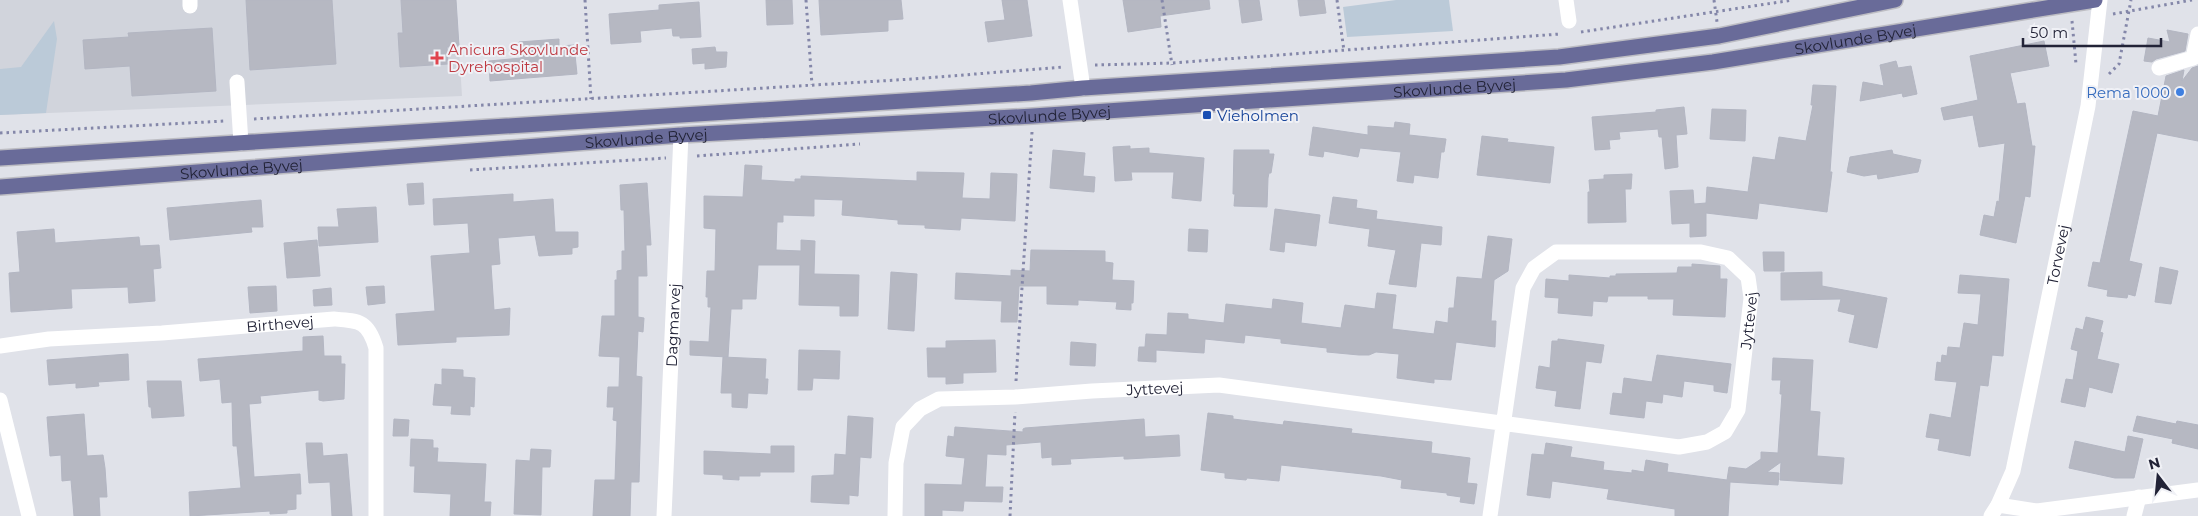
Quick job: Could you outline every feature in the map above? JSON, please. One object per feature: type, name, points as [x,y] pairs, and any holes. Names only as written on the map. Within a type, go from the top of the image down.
[{"type":"main road","name":"Skovlunde Byvej","points":[[0,158],[1032,93],[1083,88],[1559,57],[1681,42],[1895,0]]},
{"type":"main road","name":"Skovlunde Byvej","points":[[0,187],[681,135],[1033,116],[1566,80],[1713,62],[2095,0]]},
{"type":"street","points":[[1070,0],[1083,88]]},
{"type":"street","points":[[1566,0],[1572,29]]},
{"type":"street","name":"Torvevej","points":[[1995,512],[2013,471],[2090,91],[2100,0]]},
{"type":"street","points":[[2159,68],[2193,58],[2198,34]]},
{"type":"street","points":[[237,82],[241,143]]},
{"type":"street","name":"Dagmarvej","points":[[664,516],[681,135]]},
{"type":"street","name":"Jyttevej","points":[[895,516],[896,463],[903,427],[910,417],[920,409],[939,399],[1015,398],[1092,391],[1219,386],[1505,424],[1679,446],[1707,442],[1726,432],[1738,410],[1751,298],[1748,277],[1728,258],[1701,252],[1556,252],[1534,268],[1524,288],[1505,424],[1490,516]]},
{"type":"street","name":"Birthevej","points":[[0,346],[49,340],[334,319],[358,320],[371,332],[376,348],[376,516]]},
{"type":"street","points":[[0,400],[29,516]]},
{"type":"street","points":[[1995,512],[2037,511],[2198,490]]},
{"type":"street","points":[[2134,516],[2139,497]]},
{"type":"path","points":[[585,0],[592,99]]},
{"type":"path","points":[[806,0],[812,86]]},
{"type":"path","points":[[1162,0],[1176,82]]},
{"type":"path","points":[[1336,0],[1344,51],[1344,72]]},
{"type":"path","points":[[0,133],[812,86],[950,77],[1031,69],[1172,63],[1344,51],[1572,29],[1793,0]]},
{"type":"path","points":[[2090,91],[2119,64],[2128,12],[2132,0]]},
{"type":"path","points":[[2128,12],[2192,0]]},
{"type":"path","points":[[1031,69],[1032,93]]},
{"type":"path","points":[[1010,516],[1015,398],[1033,116]]},
{"type":"shaded area","points":[[0,0],[456,0],[462,96],[0,115]]},
{"type":"shaded area","points":[[1396,0],[1449,0],[1453,31],[1347,37],[1343,7]]},
{"type":"shaded area","points":[[54,21],[57,39],[46,113],[0,115],[0,69],[21,67]]},
{"type":"building","points":[[246,0],[332,0],[336,64],[250,70]]},
{"type":"building","points":[[401,0],[456,0],[459,46],[447,47],[448,64],[400,67],[398,33],[403,33]]},
{"type":"building","points":[[766,0],[792,0],[793,24],[767,25]]},
{"type":"building","points":[[819,0],[901,0],[903,19],[888,20],[888,31],[821,35]]},
{"type":"building","points":[[1002,0],[1027,0],[1032,36],[988,42],[985,22],[1005,20]]},
{"type":"building","points":[[1123,0],[1209,0],[1210,9],[1160,16],[1161,27],[1128,32]]},
{"type":"building","points":[[1239,0],[1259,0],[1262,20],[1242,23]]},
{"type":"building","points":[[1298,0],[1324,0],[1326,13],[1300,16]]},
{"type":"building","points":[[699,2],[701,37],[680,38],[680,36],[673,36],[672,28],[640,31],[641,42],[611,44],[609,14],[659,10],[659,5]]},
{"type":"building","points":[[212,28],[216,91],[132,96],[130,66],[85,69],[83,40],[129,37],[128,33]]},
{"type":"building","points":[[2167,30],[2188,34],[2185,51],[2156,59],[2152,62],[2144,61],[2148,38],[2170,42]]},
{"type":"building","points":[[559,39],[559,46],[574,45],[577,74],[490,81],[489,61],[521,58],[519,42]]},
{"type":"building","points":[[2044,41],[2049,66],[2010,73],[2017,104],[2025,103],[2032,146],[2035,146],[2030,197],[2025,196],[2016,243],[1980,235],[1984,215],[1994,217],[1997,201],[1999,202],[2005,143],[1979,147],[1973,115],[1944,120],[1941,108],[1978,100],[1970,56]]},
{"type":"building","points":[[715,47],[716,52],[727,52],[726,67],[705,69],[705,63],[693,64],[692,49]]},
{"type":"building","points":[[1896,61],[1898,68],[1911,66],[1917,94],[1903,97],[1902,93],[1860,101],[1863,82],[1884,86],[1880,65]]},
{"type":"building","points":[[2198,66],[2198,141],[2157,133],[2129,261],[2142,264],[2135,296],[2128,294],[2127,298],[2107,296],[2108,290],[2088,286],[2093,262],[2100,263],[2133,111],[2158,116],[2166,76],[2184,70],[2182,81],[2192,68]]},
{"type":"building","points":[[1813,85],[1836,86],[1830,172],[1832,172],[1827,212],[1759,203],[1757,219],[1706,213],[1706,236],[1690,237],[1690,223],[1672,224],[1670,191],[1693,190],[1694,204],[1706,203],[1707,187],[1748,192],[1753,157],[1775,160],[1779,137],[1806,141],[1813,105],[1811,105]]},
{"type":"building","points":[[1684,107],[1687,134],[1676,135],[1678,167],[1665,169],[1662,137],[1659,137],[1658,129],[1619,132],[1620,139],[1609,140],[1610,149],[1595,150],[1592,117],[1656,112],[1656,110]]},
{"type":"building","points":[[1712,109],[1746,110],[1745,141],[1710,139]]},
{"type":"building","points":[[1395,122],[1410,124],[1409,135],[1446,139],[1444,152],[1441,152],[1438,178],[1414,175],[1413,183],[1397,181],[1401,152],[1360,148],[1358,157],[1324,151],[1323,157],[1309,155],[1313,127],[1368,135],[1368,126],[1394,128]]},
{"type":"building","points":[[1482,136],[1508,139],[1507,142],[1554,147],[1550,183],[1477,175]]},
{"type":"building","points":[[1130,146],[1130,149],[1149,148],[1149,153],[1204,158],[1201,201],[1172,198],[1174,172],[1131,172],[1132,180],[1115,181],[1113,147]]},
{"type":"building","points":[[1053,150],[1085,153],[1083,176],[1095,177],[1094,192],[1050,188]]},
{"type":"building","points":[[1234,150],[1269,150],[1269,154],[1274,154],[1271,173],[1269,173],[1268,178],[1267,207],[1234,206]]},
{"type":"building","points":[[1892,150],[1893,154],[1921,160],[1918,172],[1878,179],[1877,174],[1864,176],[1847,172],[1850,157]]},
{"type":"building","points":[[745,165],[762,166],[761,180],[795,182],[795,179],[801,179],[801,176],[917,181],[917,172],[964,173],[962,198],[990,199],[991,173],[1017,174],[1015,221],[961,218],[960,230],[925,228],[925,225],[898,224],[898,220],[842,215],[843,200],[814,199],[814,216],[783,215],[783,222],[777,222],[776,250],[801,251],[801,240],[815,241],[814,274],[859,275],[858,316],[840,316],[840,306],[799,305],[800,265],[758,265],[756,299],[742,299],[742,309],[731,309],[728,357],[690,355],[690,341],[709,342],[711,307],[708,307],[708,297],[706,297],[707,271],[715,271],[716,229],[704,228],[704,196],[743,197]]},
{"type":"building","points":[[1632,174],[1631,189],[1625,189],[1626,222],[1588,223],[1589,180],[1604,179],[1604,175]]},
{"type":"building","points":[[423,183],[424,204],[409,205],[407,184]]},
{"type":"building","points":[[647,183],[651,245],[646,245],[647,276],[638,276],[638,317],[644,318],[643,332],[638,331],[636,376],[642,377],[639,482],[631,482],[630,516],[593,516],[595,480],[615,480],[617,421],[613,420],[614,407],[607,407],[608,387],[619,387],[620,357],[599,356],[602,316],[615,316],[615,280],[617,280],[617,271],[622,270],[622,251],[625,251],[624,210],[621,210],[620,185]]},
{"type":"building","points":[[513,194],[513,202],[553,199],[555,232],[578,232],[578,247],[572,248],[572,254],[539,256],[535,235],[498,238],[500,264],[491,265],[494,310],[510,308],[509,335],[456,337],[456,342],[398,345],[396,314],[435,311],[431,256],[470,253],[468,223],[434,225],[433,199]]},
{"type":"building","points":[[1333,197],[1357,200],[1356,208],[1377,211],[1376,219],[1442,227],[1441,245],[1421,243],[1416,287],[1389,284],[1396,250],[1368,246],[1370,229],[1329,223]]},
{"type":"building","points":[[261,200],[263,227],[251,227],[252,232],[170,240],[167,208]]},
{"type":"building","points":[[376,207],[378,242],[319,246],[318,227],[339,227],[337,209]]},
{"type":"building","points":[[1275,209],[1320,215],[1316,246],[1285,242],[1284,252],[1270,250]]},
{"type":"building","points":[[54,229],[55,243],[139,237],[140,246],[159,245],[161,268],[153,269],[155,301],[129,303],[128,287],[71,289],[72,308],[11,312],[9,273],[20,272],[17,232]]},
{"type":"building","points":[[1189,229],[1208,230],[1207,252],[1188,251]]},
{"type":"building","points":[[1488,236],[1512,239],[1508,271],[1494,280],[1491,321],[1496,321],[1495,347],[1456,342],[1451,380],[1434,379],[1434,383],[1397,378],[1399,354],[1376,352],[1369,355],[1359,355],[1327,352],[1327,348],[1281,343],[1281,339],[1245,335],[1244,343],[1205,339],[1204,353],[1156,350],[1156,362],[1138,361],[1139,347],[1145,347],[1146,334],[1167,335],[1168,313],[1188,314],[1188,319],[1224,323],[1226,304],[1272,309],[1273,299],[1303,303],[1301,323],[1341,328],[1345,305],[1375,309],[1377,293],[1396,295],[1392,329],[1434,334],[1436,321],[1448,323],[1449,308],[1454,308],[1457,277],[1482,279]]},
{"type":"building","points":[[317,240],[320,276],[287,278],[284,243]]},
{"type":"building","points":[[1031,250],[1105,251],[1105,262],[1113,263],[1112,280],[1134,281],[1131,310],[1116,309],[1117,302],[1078,300],[1078,305],[1047,304],[1047,286],[1019,286],[1017,322],[1001,322],[1002,301],[955,299],[956,273],[1011,276],[1011,270],[1030,271]]},
{"type":"building","points":[[1763,252],[1784,252],[1784,271],[1764,271]]},
{"type":"building","points":[[1692,264],[1720,266],[1720,279],[1727,279],[1725,317],[1673,315],[1674,299],[1648,299],[1648,296],[1608,296],[1607,302],[1593,301],[1592,316],[1558,313],[1559,298],[1545,297],[1546,279],[1569,281],[1569,275],[1610,278],[1610,276],[1616,276],[1616,274],[1677,273],[1678,267],[1692,267]]},
{"type":"building","points":[[2160,267],[2178,271],[2171,304],[2155,302]]},
{"type":"building","points":[[891,272],[917,274],[914,331],[888,329]]},
{"type":"building","points":[[1822,272],[1822,286],[1887,298],[1877,348],[1849,342],[1855,315],[1838,311],[1841,299],[1781,300],[1781,273]]},
{"type":"building","points":[[1960,275],[2009,279],[2003,356],[1992,355],[1988,386],[1980,385],[1970,456],[1938,450],[1940,439],[1926,437],[1930,414],[1951,418],[1957,382],[1935,380],[1937,362],[1941,363],[1942,355],[1947,356],[1948,347],[1960,348],[1964,323],[1978,325],[1981,294],[1958,293]]},
{"type":"building","points":[[276,286],[277,311],[250,313],[248,287]]},
{"type":"building","points":[[384,286],[385,303],[368,305],[366,287]]},
{"type":"building","points":[[331,288],[332,305],[314,306],[313,290]]},
{"type":"building","points":[[2086,317],[2103,321],[2100,332],[2103,333],[2097,359],[2119,364],[2112,393],[2089,387],[2085,407],[2061,402],[2066,379],[2073,380],[2078,351],[2071,349],[2076,328],[2083,330]]},
{"type":"building","points":[[323,336],[324,356],[341,356],[341,364],[345,364],[344,399],[319,400],[319,390],[260,396],[261,403],[249,404],[254,477],[300,474],[301,494],[296,494],[296,509],[287,510],[287,513],[270,514],[270,511],[190,516],[189,492],[241,488],[237,446],[233,446],[232,402],[222,403],[220,379],[200,381],[198,359],[303,351],[303,337]]},
{"type":"building","points":[[1558,339],[1604,345],[1601,363],[1586,361],[1580,409],[1555,406],[1557,391],[1536,388],[1539,366],[1550,368],[1552,341],[1558,341]]},
{"type":"building","points":[[995,340],[996,372],[963,373],[963,383],[946,384],[946,377],[928,377],[927,348],[946,348],[946,341]]},
{"type":"building","points":[[1071,342],[1096,344],[1095,366],[1070,365]]},
{"type":"building","points":[[799,350],[840,351],[839,379],[813,378],[812,390],[798,390]]},
{"type":"building","points":[[128,354],[129,380],[98,382],[99,386],[76,388],[76,383],[49,385],[47,360]]},
{"type":"building","points":[[1657,355],[1731,364],[1727,393],[1714,391],[1714,385],[1684,381],[1682,397],[1663,394],[1662,403],[1646,401],[1644,418],[1610,414],[1613,393],[1622,394],[1624,378],[1652,382]]},
{"type":"building","points":[[723,357],[766,359],[765,379],[768,379],[767,394],[748,393],[747,408],[732,407],[732,393],[721,393]]},
{"type":"building","points":[[1773,358],[1813,360],[1810,411],[1820,412],[1817,456],[1844,458],[1842,484],[1780,480],[1781,462],[1767,472],[1779,473],[1778,485],[1730,482],[1728,516],[1675,516],[1675,509],[1607,499],[1609,489],[1552,481],[1550,498],[1527,495],[1532,454],[1544,455],[1546,443],[1572,447],[1570,457],[1604,462],[1603,470],[1632,473],[1632,470],[1644,472],[1646,460],[1668,464],[1667,472],[1727,480],[1729,467],[1746,469],[1761,459],[1761,452],[1778,453],[1782,394],[1780,394],[1781,380],[1772,380]]},
{"type":"building","points":[[442,369],[463,370],[463,377],[475,378],[474,407],[470,406],[470,415],[451,414],[452,406],[433,405],[435,384],[442,385]]},
{"type":"building","points":[[147,381],[181,381],[184,416],[152,418]]},
{"type":"building","points":[[1208,413],[1233,416],[1233,419],[1283,425],[1284,421],[1352,429],[1351,433],[1432,442],[1431,453],[1470,458],[1467,483],[1477,484],[1474,504],[1460,502],[1461,497],[1447,495],[1447,493],[1401,488],[1402,480],[1381,476],[1281,465],[1279,481],[1247,478],[1246,480],[1225,478],[1225,473],[1201,470]]},
{"type":"building","points":[[84,414],[87,456],[103,455],[107,497],[99,497],[100,516],[74,516],[71,480],[62,481],[61,455],[50,456],[47,417]]},
{"type":"building","points":[[848,416],[873,418],[871,458],[860,457],[858,496],[849,495],[849,504],[811,502],[812,476],[834,475],[835,454],[846,455]]},
{"type":"building","points":[[2137,416],[2176,424],[2177,421],[2198,425],[2198,449],[2172,443],[2173,439],[2133,431]]},
{"type":"building","points":[[394,419],[409,420],[408,436],[393,436]]},
{"type":"building","points":[[1144,419],[1145,437],[1179,435],[1180,456],[1127,459],[1124,459],[1124,456],[1070,459],[1071,464],[1052,465],[1052,457],[1042,458],[1041,442],[1006,445],[1006,455],[987,454],[985,487],[1003,487],[1002,502],[964,501],[963,511],[942,510],[942,516],[925,516],[925,484],[962,485],[965,458],[946,456],[948,436],[954,437],[955,427],[1023,432],[1025,428]]},
{"type":"building","points":[[2128,436],[2143,439],[2134,478],[2115,478],[2069,468],[2075,441],[2125,452]]},
{"type":"building","points":[[411,439],[433,440],[433,448],[438,448],[437,462],[486,464],[484,502],[491,502],[490,516],[450,516],[451,494],[414,492],[415,466],[410,466]]},
{"type":"building","points":[[306,443],[322,443],[323,456],[347,454],[352,516],[332,516],[330,482],[309,483]]},
{"type":"building","points":[[771,446],[794,446],[794,472],[760,472],[760,476],[739,476],[739,480],[723,479],[723,475],[704,474],[704,451],[771,454]]},
{"type":"building","points":[[531,449],[551,450],[550,467],[542,467],[541,515],[514,514],[516,460],[530,461]]},
{"type":"place","name":"Anicura Skovlunde Dyrehospital","points":[[437,58]]},
{"type":"place","name":"Rema 1000","points":[[2180,92]]},
{"type":"place","name":"Vieholmen","points":[[1207,115]]}]
